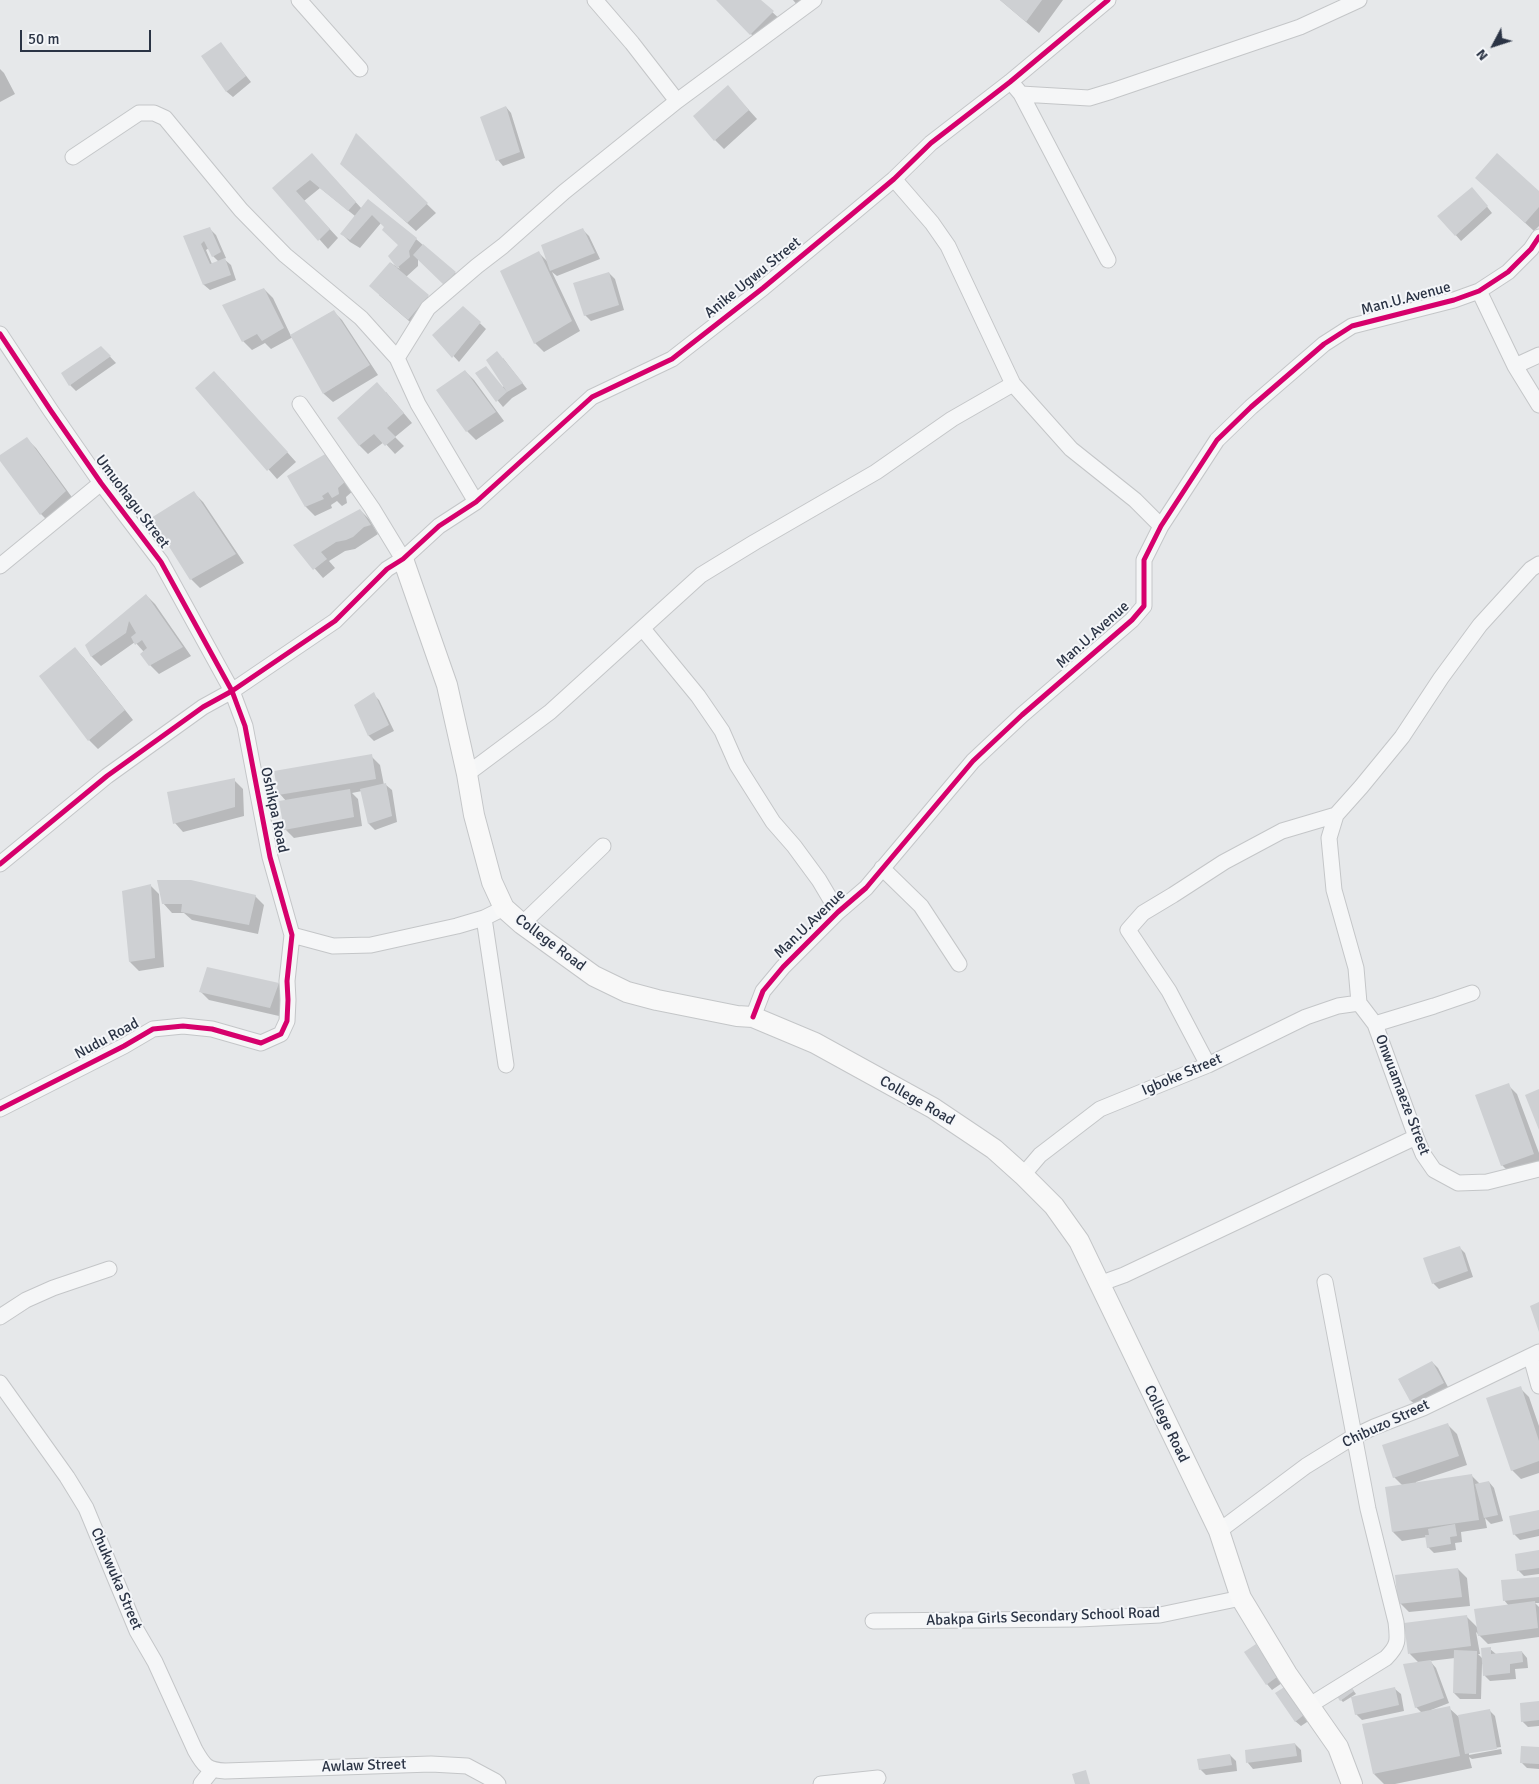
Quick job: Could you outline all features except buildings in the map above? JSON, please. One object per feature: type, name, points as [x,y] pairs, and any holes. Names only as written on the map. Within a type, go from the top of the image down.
[{"type":"main road","name":"College Road","points":[[403,559],[447,685],[474,815],[489,872],[504,908],[522,924],[594,976],[627,992],[737,1016],[753,1017],[815,1043],[933,1108],[994,1149],[1054,1206],[1078,1242],[1219,1531],[1241,1598],[1287,1674],[1338,1747],[1352,1784]]},
{"type":"street","points":[[299,0],[360,69]]},
{"type":"street","points":[[594,0],[632,43],[677,101]]},
{"type":"street","points":[[397,358],[428,308],[476,266],[504,246],[564,192],[677,101],[814,0]]},
{"type":"street","name":"Anike Ugwu Street","points":[[0,864],[106,776],[203,707],[232,691],[335,621],[388,569],[403,559],[439,526],[476,502],[592,397],[672,359],[763,288],[894,179],[931,143],[1010,82],[1108,0]]},
{"type":"street","points":[[1021,94],[1089,98],[1112,92],[1300,27],[1359,0]]},
{"type":"street","points":[[1010,82],[1021,94],[1108,260]]},
{"type":"street","points":[[73,157],[139,113],[154,114],[165,118],[241,210],[285,255],[361,318],[397,358],[418,404],[476,502]]},
{"type":"street","points":[[894,179],[932,223],[948,246],[1013,384],[1071,449],[1135,500],[1161,526]]},
{"type":"street","name":"Man.U.Avenue","points":[[753,1017],[763,991],[783,967],[838,912],[866,888],[973,761],[1022,715],[1132,620],[1144,606],[1144,560],[1161,526],[1217,440],[1251,407],[1324,344],[1352,326],[1454,300],[1479,291],[1508,272],[1531,249],[1539,237]]},
{"type":"street","points":[[1479,291],[1515,366],[1539,405]]},
{"type":"street","name":"Umuohagu Street","points":[[0,334],[101,483],[161,562],[232,691]]},
{"type":"street","points":[[1515,366],[1539,355]]},
{"type":"street","points":[[467,774],[550,712],[701,576],[755,542],[876,472],[952,419],[1013,384]]},
{"type":"street","points":[[300,404],[372,508],[403,559]]},
{"type":"street","points":[[0,566],[101,483]]},
{"type":"street","points":[[1359,1003],[1356,968],[1334,890],[1329,838],[1336,815],[1362,787],[1402,737],[1441,678],[1480,626],[1531,570],[1539,564]]},
{"type":"street","points":[[643,629],[698,696],[722,731],[737,765],[773,822],[819,880],[838,912]]},
{"type":"street","name":"Oshikpa Road","points":[[232,691],[245,726],[270,857],[292,935]]},
{"type":"street","points":[[1208,1065],[1169,991],[1128,930],[1143,912],[1224,862],[1282,830],[1336,815]]},
{"type":"street","points":[[522,924],[603,846]]},
{"type":"street","points":[[882,868],[921,906],[959,964]]},
{"type":"street","points":[[292,935],[333,946],[371,945],[432,933],[484,918],[504,908]]},
{"type":"street","points":[[484,918],[506,1065]]},
{"type":"street","name":"Nudu Road","points":[[0,1109],[124,1046],[152,1029],[183,1026],[212,1029],[261,1043],[281,1034],[287,1020],[287,981],[292,935]]},
{"type":"street","points":[[1375,1024],[1472,993]]},
{"type":"street","name":"Onwuamaeze Street","points":[[1359,1003],[1375,1024],[1416,1137],[1423,1154],[1434,1170],[1458,1183],[1487,1182],[1539,1168]]},
{"type":"street","name":"Igboke Street","points":[[1023,1175],[1040,1155],[1100,1109],[1208,1065],[1306,1017],[1338,1006],[1359,1003]]},
{"type":"street","points":[[1099,1284],[1124,1275],[1416,1137]]},
{"type":"street","points":[[0,1317],[26,1300],[109,1269]]},
{"type":"street","points":[[1310,1705],[1386,1658],[1395,1649],[1397,1637],[1396,1622],[1368,1509],[1353,1437],[1325,1282]]},
{"type":"street","points":[[1535,1354],[1539,1386]]},
{"type":"street","name":"Chibuzo Street","points":[[1219,1531],[1306,1466],[1353,1437],[1423,1408],[1535,1354]]},
{"type":"street","name":"Chukwuka Street","points":[[0,1383],[67,1477],[86,1508],[137,1632],[156,1662],[202,1763],[219,1771]]},
{"type":"street","name":"Abakpa Girls Secondary School Road","points":[[873,1621],[1079,1619],[1160,1615],[1241,1598]]},
{"type":"street","name":"Awlaw Street","points":[[219,1771],[430,1764],[467,1766],[495,1780],[498,1784]]},
{"type":"street","points":[[201,1784],[219,1771]]},
{"type":"street","points":[[821,1784],[878,1778]]},
{"type":"cycle path","points":[[0,864],[107,776],[203,707],[232,691],[335,621],[387,569],[403,559],[439,526],[476,502],[592,397],[672,359],[763,288],[894,179],[931,143],[1010,82],[1108,0]]},
{"type":"cycle path","points":[[753,1017],[763,991],[783,967],[838,912],[866,888],[973,761],[1022,715],[1132,620],[1144,606],[1144,560],[1161,526],[1217,440],[1251,407],[1324,344],[1352,326],[1454,300],[1479,291],[1508,272],[1531,249],[1539,237]]},
{"type":"cycle path","points":[[0,334],[101,483],[161,562],[232,691],[245,726],[270,857],[292,935],[287,981],[287,1021],[281,1034],[261,1043],[212,1029],[183,1026],[153,1029],[124,1046],[0,1109]]}]
